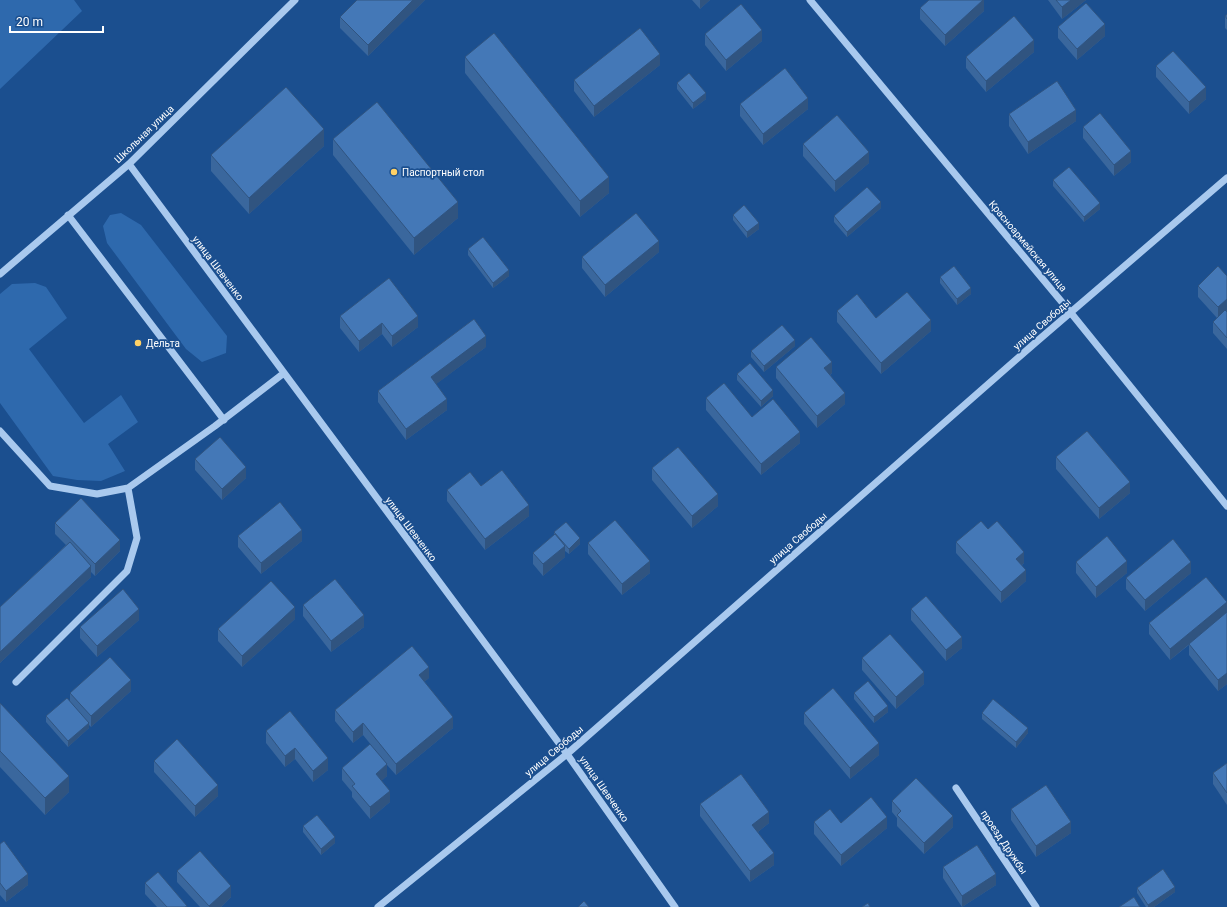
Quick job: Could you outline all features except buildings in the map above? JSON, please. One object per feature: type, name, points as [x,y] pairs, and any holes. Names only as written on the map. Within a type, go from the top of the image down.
[{"type":"street","name":"Школьная улица","points":[[0,274],[129,164],[295,0]]},
{"type":"street","name":"Красноармейская улица","points":[[810,0],[1071,313],[1227,506]]},
{"type":"street","name":"улица Шевченко","points":[[129,164],[567,754],[675,907]]},
{"type":"street","name":"улица Свободы","points":[[378,907],[567,754],[1023,354],[1227,178]]},
{"type":"street","points":[[68,215],[224,420]]},
{"type":"street","points":[[0,431],[50,486],[97,494],[128,488],[224,420],[284,373]]},
{"type":"street","points":[[16,682],[127,571],[137,538],[128,488]]},
{"type":"street","name":"проезд Дружбы","points":[[956,788],[1036,907]]},
{"type":"shaded area","points":[[0,0],[74,0],[82,11],[0,89]]},
{"type":"shaded area","points":[[121,213],[141,225],[227,336],[226,353],[202,362],[186,349],[107,243],[103,226],[110,215]]},
{"type":"shaded area","points":[[35,283],[46,287],[67,318],[29,349],[84,423],[121,395],[138,422],[108,444],[125,471],[101,481],[77,480],[53,476],[0,403],[0,294],[12,284]]},
{"type":"place","name":"Паспортный стол","points":[[394,172]]},
{"type":"place","name":"Дельта","points":[[138,343]]}]
